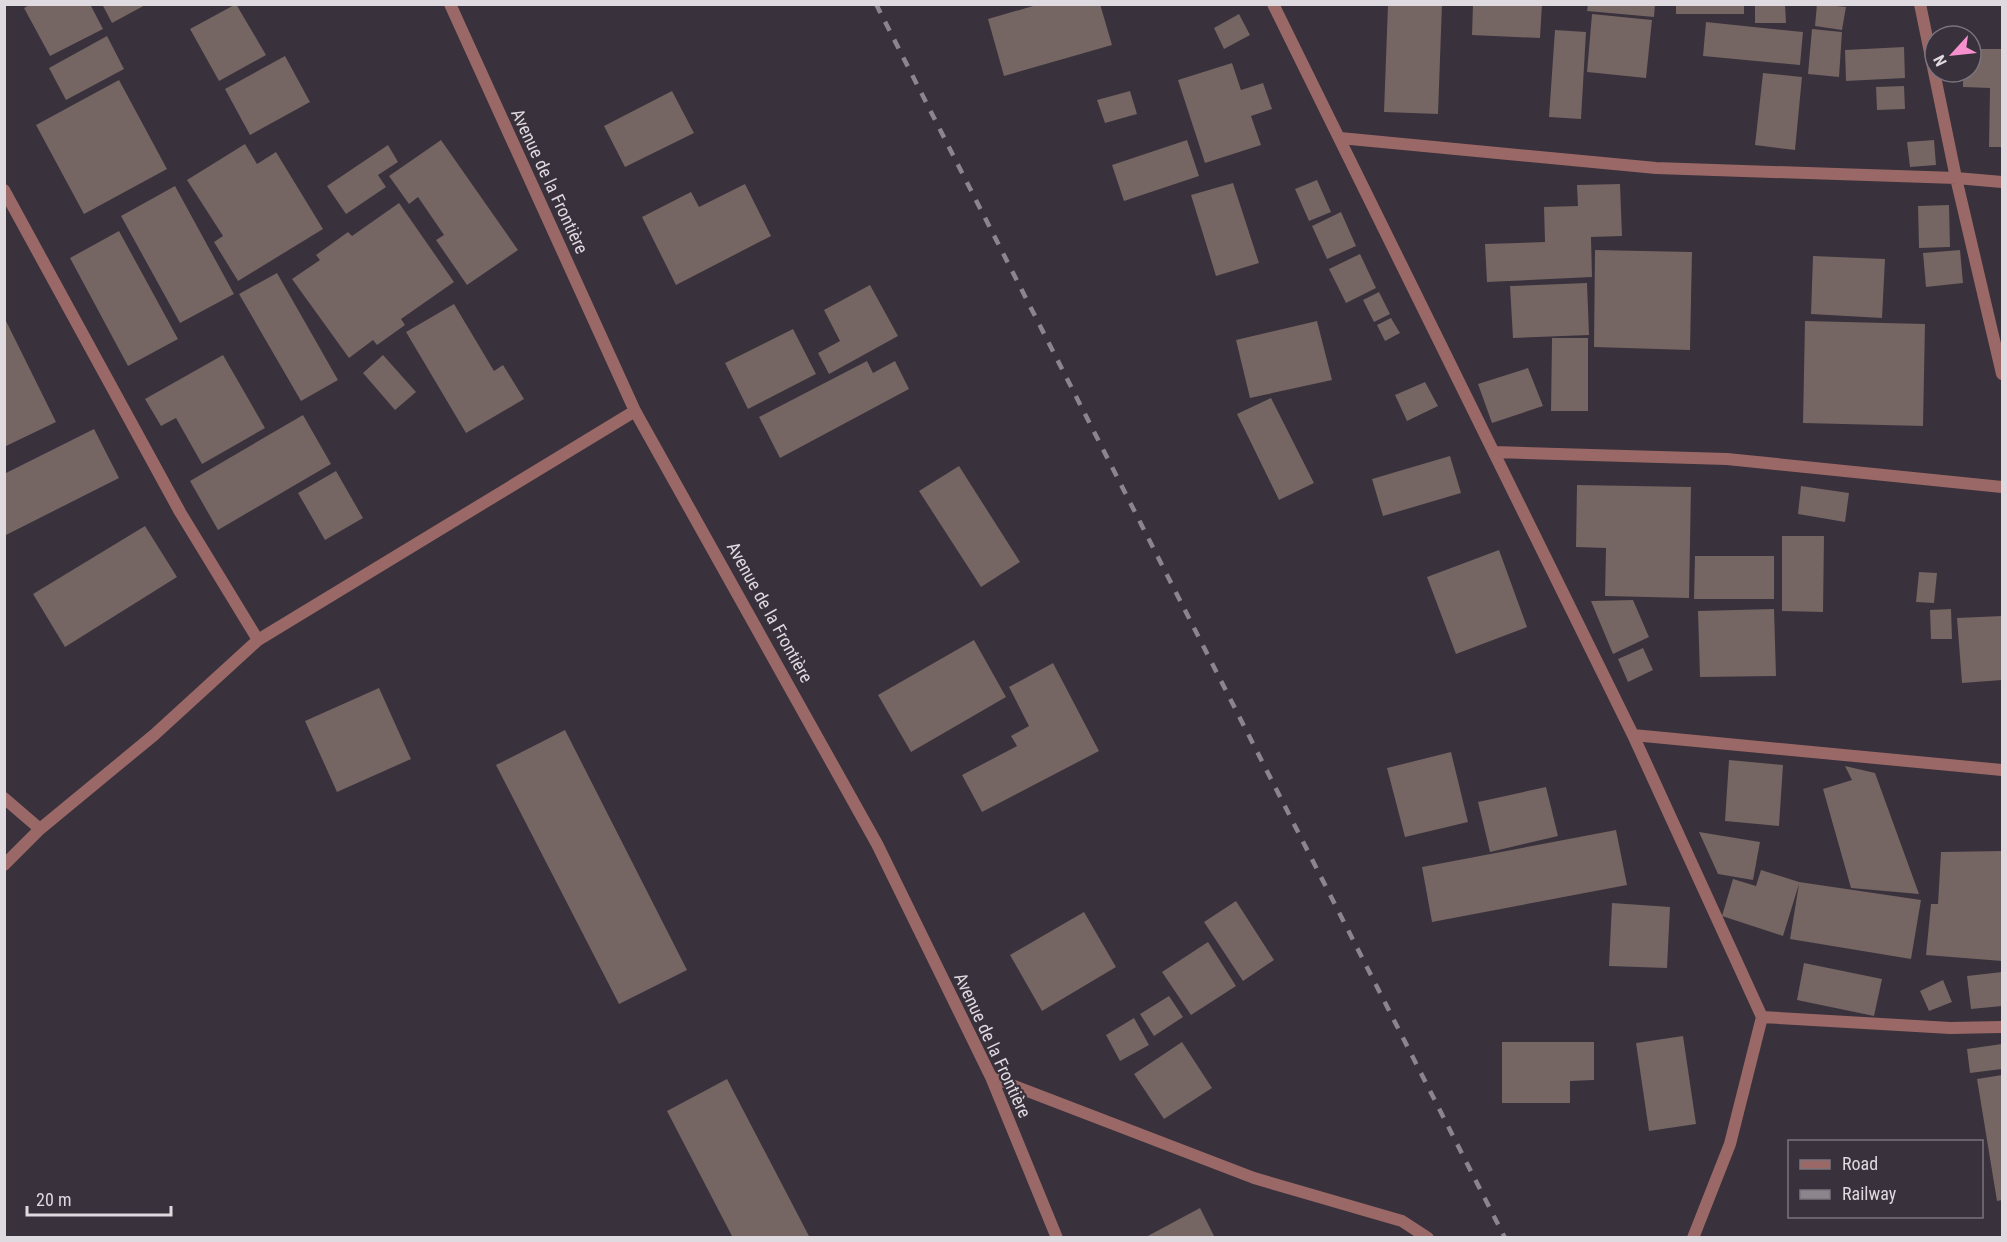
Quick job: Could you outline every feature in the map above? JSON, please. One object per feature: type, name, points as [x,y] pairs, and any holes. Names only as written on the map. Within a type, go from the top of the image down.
[{"type":"street","name":"Avenue de la Frontière","points":[[450,4],[635,411],[877,844],[991,1077],[1057,1238]]},
{"type":"street","points":[[1273,4],[1633,735],[1762,1017],[1730,1144],[1693,1238]]},
{"type":"street","points":[[1920,4],[1956,178],[2002,374]]},
{"type":"street","points":[[1340,138],[1656,168],[1956,178],[2002,182]]},
{"type":"street","points":[[4,189],[8,205],[180,512],[258,640]]},
{"type":"street","points":[[4,865],[40,829],[154,735],[258,640],[635,411]]},
{"type":"street","points":[[1494,452],[1727,459],[2002,487]]},
{"type":"street","points":[[1633,735],[2002,770]]},
{"type":"street","points":[[4,798],[40,829]]},
{"type":"street","points":[[1762,1017],[1950,1028],[2002,1028]]},
{"type":"street","points":[[991,1077],[1254,1178],[1402,1221],[1428,1238]]},
{"type":"building","points":[[31,4],[90,4],[103,29],[50,56],[24,8]]},
{"type":"building","points":[[102,4],[147,4],[112,23]]},
{"type":"building","points":[[236,4],[266,55],[219,81],[190,29]]},
{"type":"building","points":[[1040,4],[1100,4],[1112,45],[1004,76],[988,19]]},
{"type":"building","points":[[1388,4],[1442,4],[1438,114],[1384,112]]},
{"type":"building","points":[[1473,4],[1542,4],[1540,38],[1472,35]]},
{"type":"building","points":[[1588,4],[1655,4],[1654,17],[1587,11]]},
{"type":"building","points":[[1676,4],[1744,4],[1744,14],[1676,14]]},
{"type":"building","points":[[1755,4],[1785,4],[1786,23],[1755,23]]},
{"type":"building","points":[[1817,4],[1846,7],[1842,30],[1815,26]]},
{"type":"building","points":[[1239,14],[1250,35],[1224,49],[1214,28]]},
{"type":"building","points":[[1592,14],[1652,20],[1646,78],[1587,72]]},
{"type":"building","points":[[1706,22],[1803,32],[1800,65],[1703,56]]},
{"type":"building","points":[[1812,29],[1842,32],[1839,77],[1808,74]]},
{"type":"building","points":[[1555,30],[1586,32],[1581,119],[1549,117]]},
{"type":"building","points":[[107,36],[124,69],[66,100],[49,68]]},
{"type":"building","points":[[1904,47],[1905,78],[1846,81],[1845,50]]},
{"type":"building","points":[[1983,49],[2002,49],[2002,147],[1989,147],[1990,88],[1963,87],[1963,84],[1983,84]]},
{"type":"building","points":[[285,56],[310,102],[250,135],[225,89]]},
{"type":"building","points":[[1232,63],[1241,90],[1263,83],[1272,109],[1251,116],[1261,145],[1205,163],[1178,80]]},
{"type":"building","points":[[1763,73],[1802,77],[1795,150],[1755,145]]},
{"type":"building","points":[[119,80],[167,169],[84,214],[36,125]]},
{"type":"building","points":[[1904,86],[1905,109],[1877,110],[1876,87]]},
{"type":"building","points":[[672,91],[694,133],[625,167],[604,126]]},
{"type":"building","points":[[1130,91],[1137,114],[1105,123],[1097,100]]},
{"type":"building","points":[[441,140],[518,250],[467,285],[436,240],[444,235],[418,197],[409,204],[389,176]]},
{"type":"building","points":[[1187,140],[1199,176],[1124,201],[1112,165]]},
{"type":"building","points":[[1934,140],[1936,165],[1910,167],[1907,142]]},
{"type":"building","points":[[245,144],[257,164],[276,152],[323,229],[238,281],[214,242],[223,236],[187,180]]},
{"type":"building","points":[[388,145],[398,162],[378,175],[386,187],[346,214],[327,186]]},
{"type":"building","points":[[1317,180],[1331,212],[1309,221],[1295,189]]},
{"type":"building","points":[[1233,183],[1259,263],[1216,276],[1191,195]]},
{"type":"building","points":[[745,184],[771,236],[676,285],[642,217],[691,192],[699,207]]},
{"type":"building","points":[[1620,184],[1622,236],[1591,237],[1592,277],[1487,282],[1485,244],[1545,242],[1544,207],[1578,206],[1577,185]]},
{"type":"building","points":[[175,186],[234,294],[180,323],[121,216]]},
{"type":"building","points":[[399,203],[454,282],[401,319],[405,325],[377,345],[373,340],[349,358],[292,279],[320,260],[316,255],[348,232],[352,236]]},
{"type":"building","points":[[1949,205],[1950,247],[1919,248],[1918,206]]},
{"type":"building","points":[[1341,212],[1356,246],[1327,259],[1312,226]]},
{"type":"building","points":[[119,231],[178,339],[128,366],[70,258]]},
{"type":"building","points":[[1595,250],[1692,252],[1690,350],[1594,347]]},
{"type":"building","points":[[1960,250],[1963,283],[1926,287],[1923,253]]},
{"type":"building","points":[[1360,254],[1376,288],[1346,303],[1329,269]]},
{"type":"building","points":[[1813,256],[1885,259],[1882,318],[1811,314]]},
{"type":"building","points":[[277,273],[338,380],[301,401],[239,294]]},
{"type":"building","points":[[1587,283],[1589,335],[1513,338],[1510,286]]},
{"type":"building","points":[[870,285],[898,336],[829,374],[818,353],[840,341],[824,310]]},
{"type":"building","points":[[1379,292],[1390,314],[1374,322],[1363,300]]},
{"type":"building","points":[[454,304],[494,371],[503,365],[524,399],[466,433],[406,332]]},
{"type":"building","points":[[4,317],[56,422],[4,447]]},
{"type":"building","points":[[1391,318],[1400,333],[1385,341],[1377,325]]},
{"type":"building","points":[[1317,321],[1332,380],[1250,398],[1236,340]]},
{"type":"building","points":[[1805,321],[1925,324],[1923,426],[1803,423]]},
{"type":"building","points":[[793,329],[816,374],[748,409],[725,363]]},
{"type":"building","points":[[1552,338],[1588,338],[1588,411],[1551,411]]},
{"type":"building","points":[[223,355],[265,428],[202,464],[176,418],[161,426],[145,399]]},
{"type":"building","points":[[383,355],[416,392],[395,410],[363,373]]},
{"type":"building","points":[[867,361],[873,373],[895,361],[909,389],[780,458],[759,417]]},
{"type":"building","points":[[1528,368],[1543,406],[1492,423],[1478,384]]},
{"type":"building","points":[[1425,382],[1438,406],[1407,421],[1395,395]]},
{"type":"building","points":[[1271,398],[1314,483],[1279,500],[1237,414]]},
{"type":"building","points":[[303,415],[331,464],[218,530],[190,481]]},
{"type":"building","points":[[94,429],[119,478],[4,536],[4,474]]},
{"type":"building","points":[[1450,456],[1461,493],[1383,516],[1372,479]]},
{"type":"building","points":[[959,466],[1020,562],[981,587],[919,491]]},
{"type":"building","points":[[336,471],[363,518],[325,540],[298,493]]},
{"type":"building","points":[[1577,485],[1691,487],[1689,598],[1605,596],[1606,548],[1576,547]]},
{"type":"building","points":[[1801,486],[1849,493],[1845,522],[1798,514]]},
{"type":"building","points":[[145,526],[177,577],[65,647],[33,594]]},
{"type":"building","points":[[1782,536],[1824,536],[1823,612],[1782,611]]},
{"type":"building","points":[[1499,550],[1527,627],[1456,654],[1427,577]]},
{"type":"building","points":[[1695,556],[1774,556],[1774,599],[1694,599]]},
{"type":"building","points":[[1919,572],[1937,573],[1934,603],[1916,602]]},
{"type":"building","points":[[1633,600],[1649,637],[1613,654],[1591,601]]},
{"type":"building","points":[[1774,609],[1776,676],[1700,677],[1698,611]]},
{"type":"building","points":[[1951,609],[1952,639],[1931,639],[1930,610]]},
{"type":"building","points":[[2002,616],[2002,680],[1962,683],[1957,618]]},
{"type":"building","points":[[974,640],[1006,697],[911,752],[878,695]]},
{"type":"building","points":[[1643,648],[1653,670],[1628,682],[1618,659]]},
{"type":"building","points":[[1053,663],[1099,751],[982,812],[962,775],[1017,746],[1011,736],[1029,726],[1009,687]]},
{"type":"building","points":[[379,688],[411,759],[337,792],[305,721]]},
{"type":"building","points":[[565,730],[687,970],[619,1004],[496,765]]},
{"type":"building","points":[[1451,752],[1468,822],[1405,837],[1387,768]]},
{"type":"building","points":[[1729,760],[1783,765],[1779,826],[1725,821]]},
{"type":"building","points":[[1845,766],[1875,773],[1919,894],[1851,888],[1823,789],[1852,780]]},
{"type":"building","points":[[1546,787],[1558,836],[1490,852],[1478,802]]},
{"type":"building","points":[[1616,830],[1627,885],[1432,922],[1422,867]]},
{"type":"building","points":[[1699,832],[1760,842],[1753,880],[1718,874]]},
{"type":"building","points":[[2002,851],[2002,961],[1926,955],[1931,904],[1938,904],[1941,852]]},
{"type":"building","points":[[1761,870],[1799,882],[1921,900],[1911,959],[1790,939],[1799,884],[1783,936],[1722,916],[1733,879],[1756,886]]},
{"type":"building","points":[[1236,901],[1274,960],[1243,981],[1204,922]]},
{"type":"building","points":[[1612,903],[1670,907],[1667,968],[1609,966]]},
{"type":"building","points":[[1084,912],[1116,967],[1042,1011],[1010,955]]},
{"type":"building","points":[[1208,942],[1236,986],[1191,1015],[1162,972]]},
{"type":"building","points":[[1804,963],[1882,979],[1874,1016],[1797,1000]]},
{"type":"building","points":[[2002,972],[2002,1006],[1971,1009],[1967,976]]},
{"type":"building","points":[[1943,980],[1952,1002],[1929,1011],[1920,991]]},
{"type":"building","points":[[1169,996],[1183,1017],[1154,1036],[1140,1014]]},
{"type":"building","points":[[1134,1018],[1149,1045],[1120,1061],[1106,1035]]},
{"type":"building","points":[[1683,1036],[1696,1124],[1649,1131],[1636,1043]]},
{"type":"building","points":[[1182,1042],[1212,1088],[1164,1119],[1134,1074]]},
{"type":"building","points":[[1502,1042],[1594,1042],[1594,1080],[1570,1081],[1570,1103],[1502,1103]]},
{"type":"building","points":[[2002,1044],[2002,1069],[1970,1073],[1967,1049]]},
{"type":"building","points":[[2002,1075],[2002,1200],[1997,1201],[1977,1079]]},
{"type":"building","points":[[727,1079],[810,1238],[733,1238],[667,1111]]},
{"type":"building","points":[[1200,1208],[1215,1238],[1144,1238]]},
{"type":"railway","points":[[876,4],[1505,1238]]}]
